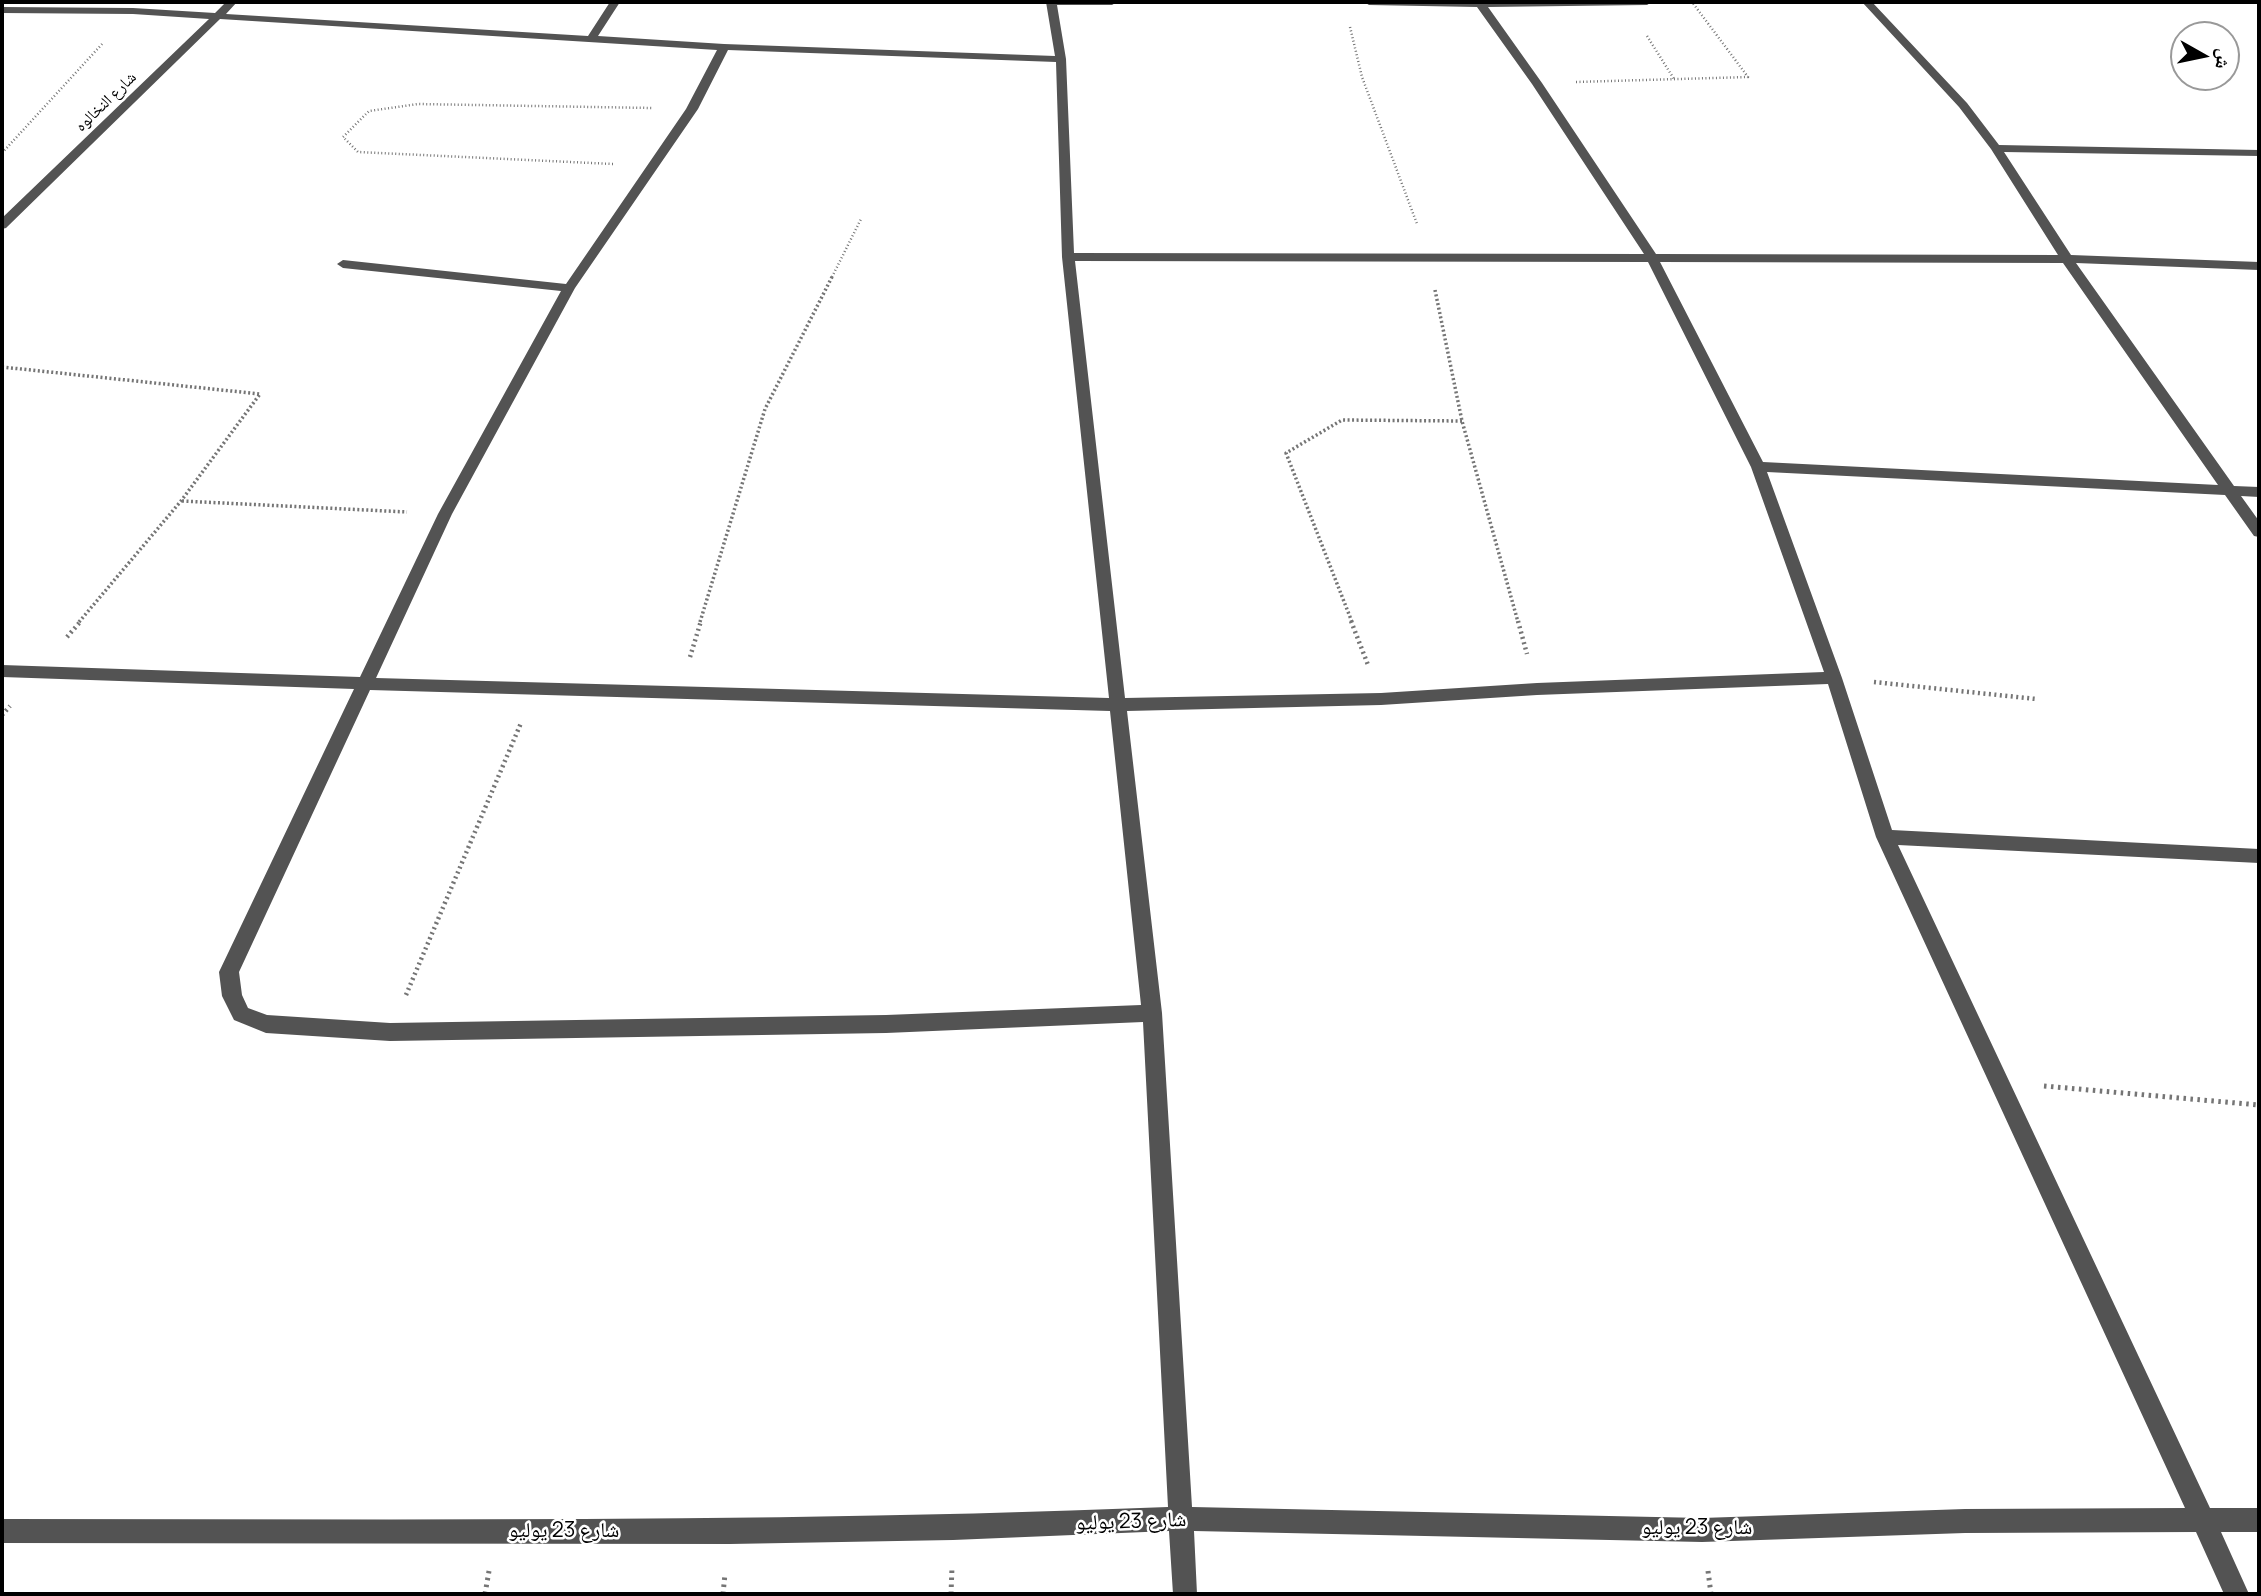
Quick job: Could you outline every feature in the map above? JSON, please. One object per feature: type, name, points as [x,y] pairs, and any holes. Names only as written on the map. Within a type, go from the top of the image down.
[{"type":"street","name":"شارع النخالوه","points":[[2,225],[232,2]]},
{"type":"street","points":[[590,40],[615,2]]},
{"type":"street","points":[[1112,2],[1051,2],[1061,59],[1068,257],[1152,1013],[1185,1594]]},
{"type":"street","points":[[1369,2],[1647,2]]},
{"type":"street","points":[[1867,2],[1963,105],[1996,148],[2067,259],[2259,532]]},
{"type":"street","points":[[1479,3],[1536,83],[1651,256],[1758,467],[1834,678],[1885,837],[2238,1594]]},
{"type":"street","points":[[2,10],[133,11],[724,47],[1061,59]]},
{"type":"street","points":[[724,47],[692,109],[569,288],[445,514],[229,972],[232,996],[241,1014],[266,1024],[390,1032],[886,1024],[1152,1013]]},
{"type":"street","points":[[1996,148],[2259,153]]},
{"type":"street","points":[[1068,257],[1651,256],[2067,259],[2259,266]]},
{"type":"street","points":[[343,264],[569,288]]},
{"type":"street","points":[[1758,467],[2259,492]]},
{"type":"street","points":[[2,671],[366,685],[1117,705],[1381,699],[1536,689],[1834,678]]},
{"type":"street","points":[[1885,837],[2259,856]]},
{"type":"street","name":"شارع 23 يوليو","points":[[2,1531],[730,1532],[953,1528],[1179,1519],[1702,1530],[1965,1521],[2259,1520]]},
{"type":"path","points":[[1626,2],[1674,79]]},
{"type":"path","points":[[1536,83],[1748,77],[1692,2]]},
{"type":"path","points":[[2,153],[133,11]]},
{"type":"path","points":[[1349,27],[1362,77],[1429,256],[1462,421],[1536,689]]},
{"type":"path","points":[[652,166],[358,152],[344,137],[369,111],[418,104],[692,109]]},
{"type":"path","points":[[678,694],[765,409],[861,219]]},
{"type":"path","points":[[2,367],[260,394],[181,500],[2,715]]},
{"type":"path","points":[[1381,699],[1286,453],[1342,420],[1462,421]]},
{"type":"path","points":[[181,500],[445,514]]},
{"type":"path","points":[[1834,678],[2036,699]]},
{"type":"path","points":[[390,1032],[536,690]]},
{"type":"path","points":[[1999,1082],[2259,1105]]}]
